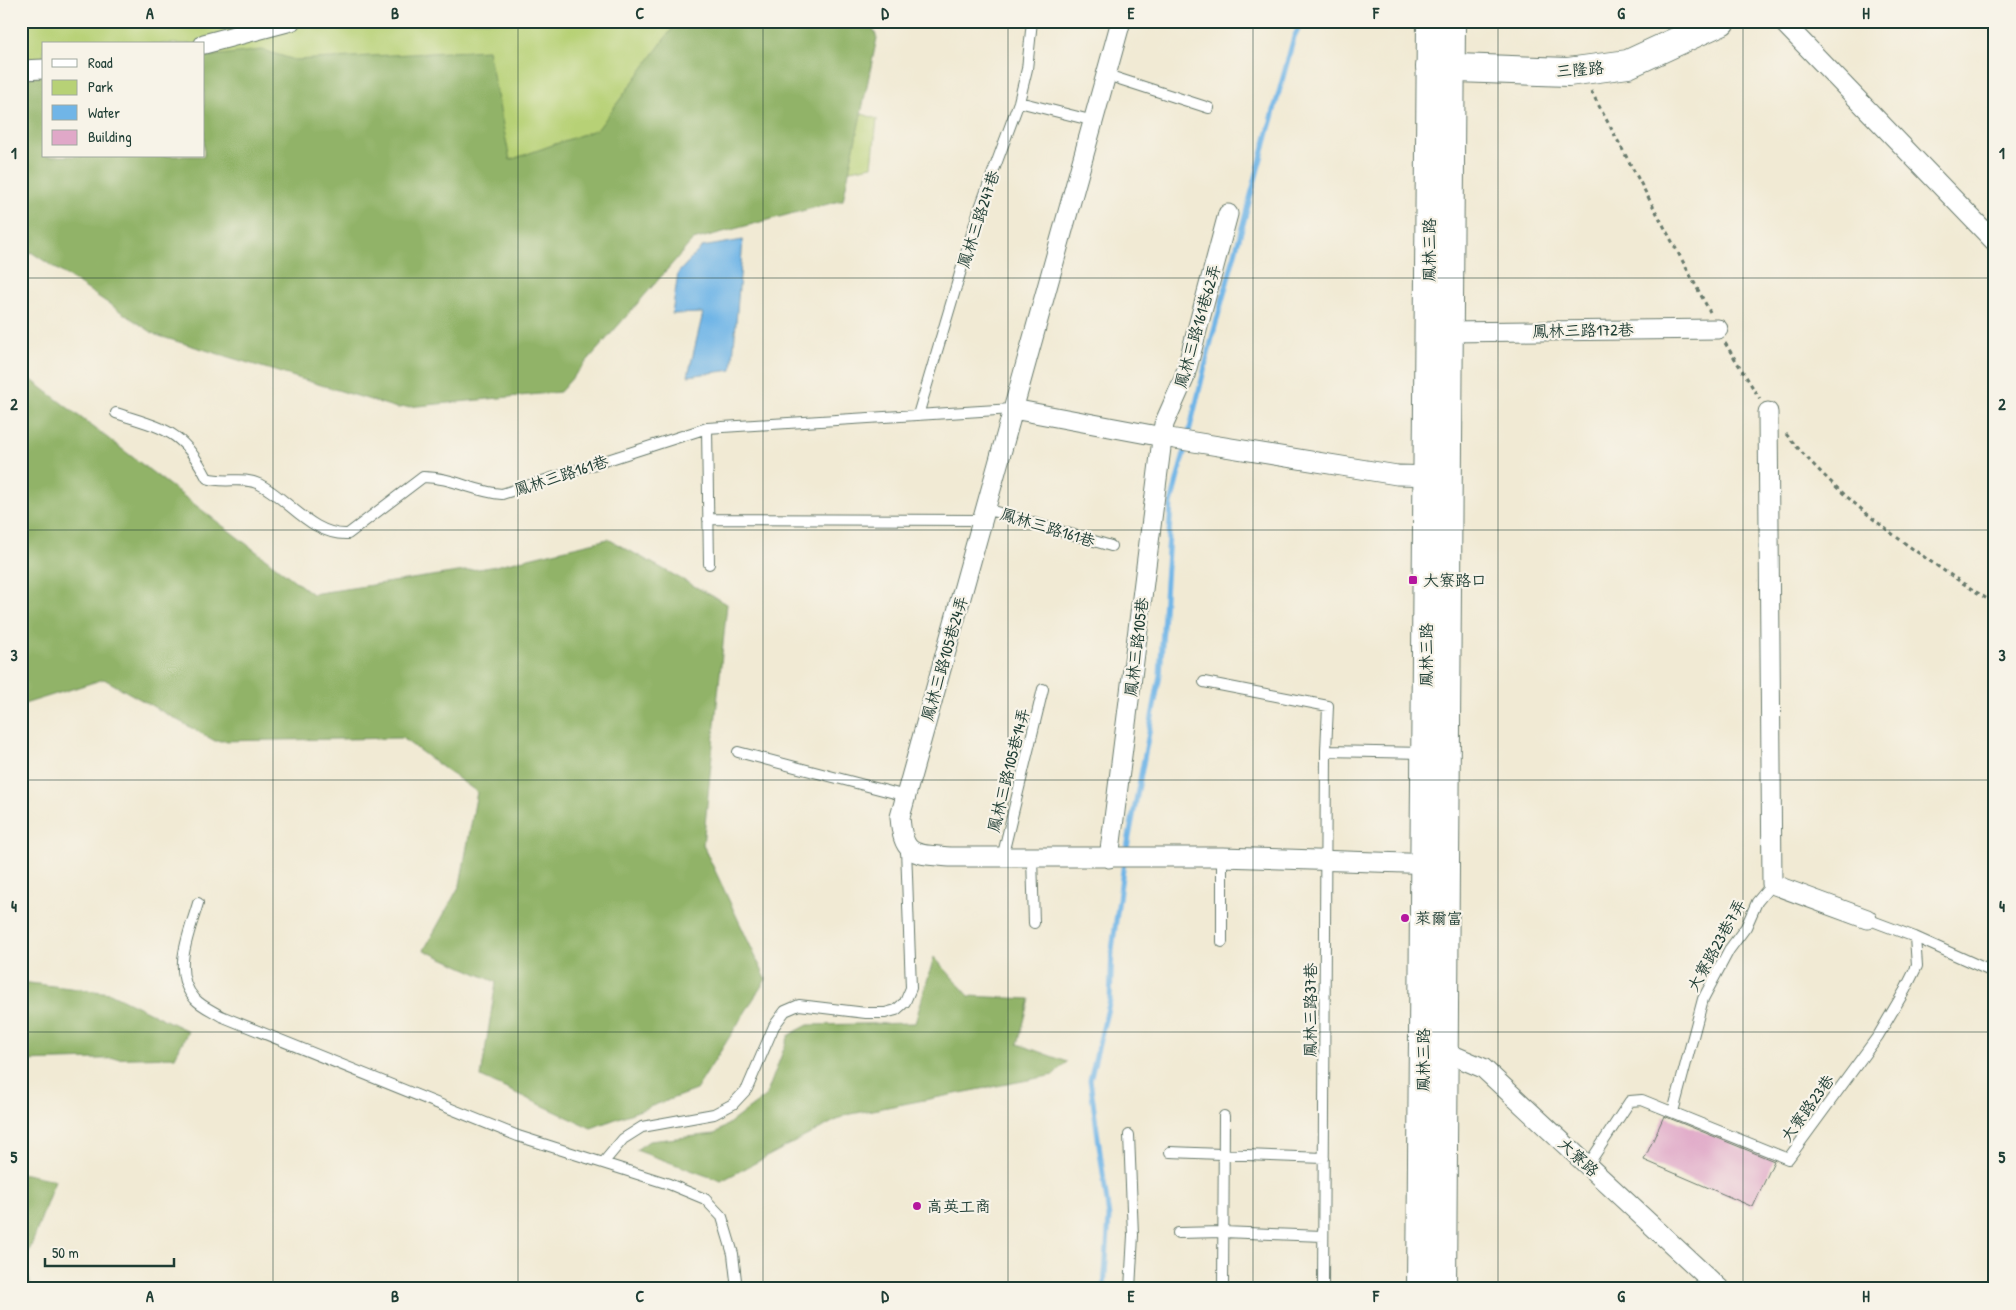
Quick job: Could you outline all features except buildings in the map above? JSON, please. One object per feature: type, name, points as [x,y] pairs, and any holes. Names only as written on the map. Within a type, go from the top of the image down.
[{"type":"main road","name":"鳳林三路","points":[[1431,21],[1440,66],[1448,332],[1438,476],[1425,753],[1434,864]]},
{"type":"main road","name":"鳳林三路","points":[[1442,1289],[1433,1050],[1434,864],[1440,66],[1451,21]]},
{"type":"main road","name":"三隆路","points":[[1440,66],[1568,72],[1628,64],[1721,21]]},
{"type":"main road","name":"鳳林三路","points":[[1421,1289],[1433,1050]]},
{"type":"street","points":[[205,44],[290,21]]},
{"type":"street","points":[[1121,21],[1014,410],[1167,438],[1397,475],[1438,476]]},
{"type":"street","points":[[1782,21],[1995,242]]},
{"type":"street","points":[[21,70],[42,69]]},
{"type":"street","name":"鳳林三路161巷62弄","points":[[1167,438],[1164,424],[1184,379],[1228,214]]},
{"type":"street","name":"鳳林三路172巷","points":[[1448,332],[1718,329]]},
{"type":"street","name":"鳳林三路161巷","points":[[984,514],[1014,410]]},
{"type":"street","points":[[1768,412],[1772,884],[1867,919]]},
{"type":"street","name":"鳳林三路105巷","points":[[1120,858],[1167,438]]},
{"type":"street","name":"鳳林三路105巷24弄","points":[[906,848],[901,836],[900,817],[984,514]]},
{"type":"street","points":[[906,848],[921,855],[1002,858],[1222,857],[1326,862],[1434,864]]},
{"type":"street","name":"大寮路","points":[[1433,1050],[1483,1068],[1720,1289]]},
{"type":"lane","name":"鳳林三路247巷","points":[[918,415],[978,213],[1019,102],[1027,69],[1032,21]]},
{"type":"lane","points":[[1107,75],[1209,108]]},
{"type":"lane","points":[[1019,102],[1094,121]]},
{"type":"lane","name":"鳳林三路161巷","points":[[116,413],[168,430],[183,442],[198,460],[207,478],[216,482],[247,481],[259,484],[287,506],[336,535],[348,534],[423,477],[437,477],[487,493],[502,494],[707,428],[1014,410]]},
{"type":"lane","points":[[707,428],[709,564]]},
{"type":"lane","name":"鳳林三路161巷","points":[[708,519],[984,514],[1111,546]]},
{"type":"lane","points":[[1204,682],[1328,706],[1326,862]]},
{"type":"lane","name":"鳳林三路105巷14弄","points":[[1002,858],[1043,689]]},
{"type":"lane","points":[[1326,751],[1425,753]]},
{"type":"lane","points":[[738,752],[906,796]]},
{"type":"lane","points":[[603,1163],[623,1139],[642,1126],[714,1114],[733,1104],[747,1088],[774,1026],[785,1011],[799,1005],[866,1013],[885,1013],[896,1010],[906,1002],[911,988],[906,848]]},
{"type":"lane","points":[[1222,857],[1222,942]]},
{"type":"lane","points":[[1032,858],[1034,923]]},
{"type":"lane","name":"鳳林三路37巷","points":[[1323,1289],[1326,862]]},
{"type":"lane","name":"大寮路23巷7弄","points":[[1672,1112],[1703,999],[1729,950],[1746,927],[1757,902],[1772,884]]},
{"type":"lane","points":[[198,903],[181,965],[186,983],[195,999],[221,1016],[518,1136],[603,1163],[705,1199],[722,1218],[733,1254],[737,1289]]},
{"type":"lane","points":[[1867,919],[1915,937],[1995,973]]},
{"type":"lane","name":"大寮路23巷","points":[[1588,1165],[1630,1101],[1642,1100],[1788,1159],[1878,1036],[1905,990],[1917,966],[1915,937]]},
{"type":"lane","points":[[1223,1289],[1224,1116]]},
{"type":"lane","points":[[1129,1135],[1133,1235],[1130,1289]]},
{"type":"lane","points":[[1170,1152],[1324,1158]]},
{"type":"lane","points":[[1178,1233],[1223,1232],[1323,1236]]},
{"type":"path","points":[[1581,70],[1622,153],[1728,350],[1768,412],[1815,468],[1882,528],[1995,604]]},
{"type":"green space","points":[[21,21],[779,21],[804,94],[877,119],[872,166],[723,193],[205,115],[205,42],[42,42],[42,74],[21,72]]},
{"type":"green space","points":[[678,21],[870,21],[877,38],[843,200],[693,240],[560,392],[397,408],[156,335],[31,252],[21,261],[21,78],[42,76],[42,158],[205,158],[205,57],[262,50],[295,60],[488,50],[510,160],[598,129]]},
{"type":"green space","points":[[21,372],[312,594],[491,567],[608,539],[727,604],[703,845],[766,979],[696,1090],[591,1128],[481,1077],[496,982],[424,950],[460,885],[477,792],[402,738],[215,741],[104,679],[21,705]]},
{"type":"green space","points":[[934,957],[969,996],[1030,999],[1018,1044],[1067,1062],[1054,1075],[846,1115],[721,1181],[636,1150],[649,1141],[715,1134],[766,1096],[789,1035],[808,1025],[915,1023]]},
{"type":"green space","points":[[21,982],[110,993],[188,1031],[175,1057],[21,1061]]},
{"type":"green space","points":[[21,1173],[55,1180],[25,1263],[32,1289],[21,1289]]},
{"type":"water","points":[[743,240],[732,370],[688,376],[703,313],[672,314],[678,273],[702,247]]},
{"type":"waterway","points":[[1188,436],[1212,338],[1294,37],[1302,21]]},
{"type":"waterway","points":[[1126,853],[1160,675],[1171,504],[1186,445]]},
{"type":"waterway","points":[[1104,1289],[1109,1217],[1090,1080],[1110,1000],[1112,950],[1124,862]]},
{"type":"place","name":"大寮路口","points":[[1413,580]]},
{"type":"place","name":"萊爾富","points":[[1405,918]]},
{"type":"place","name":"高英工商","points":[[917,1206]]}]
